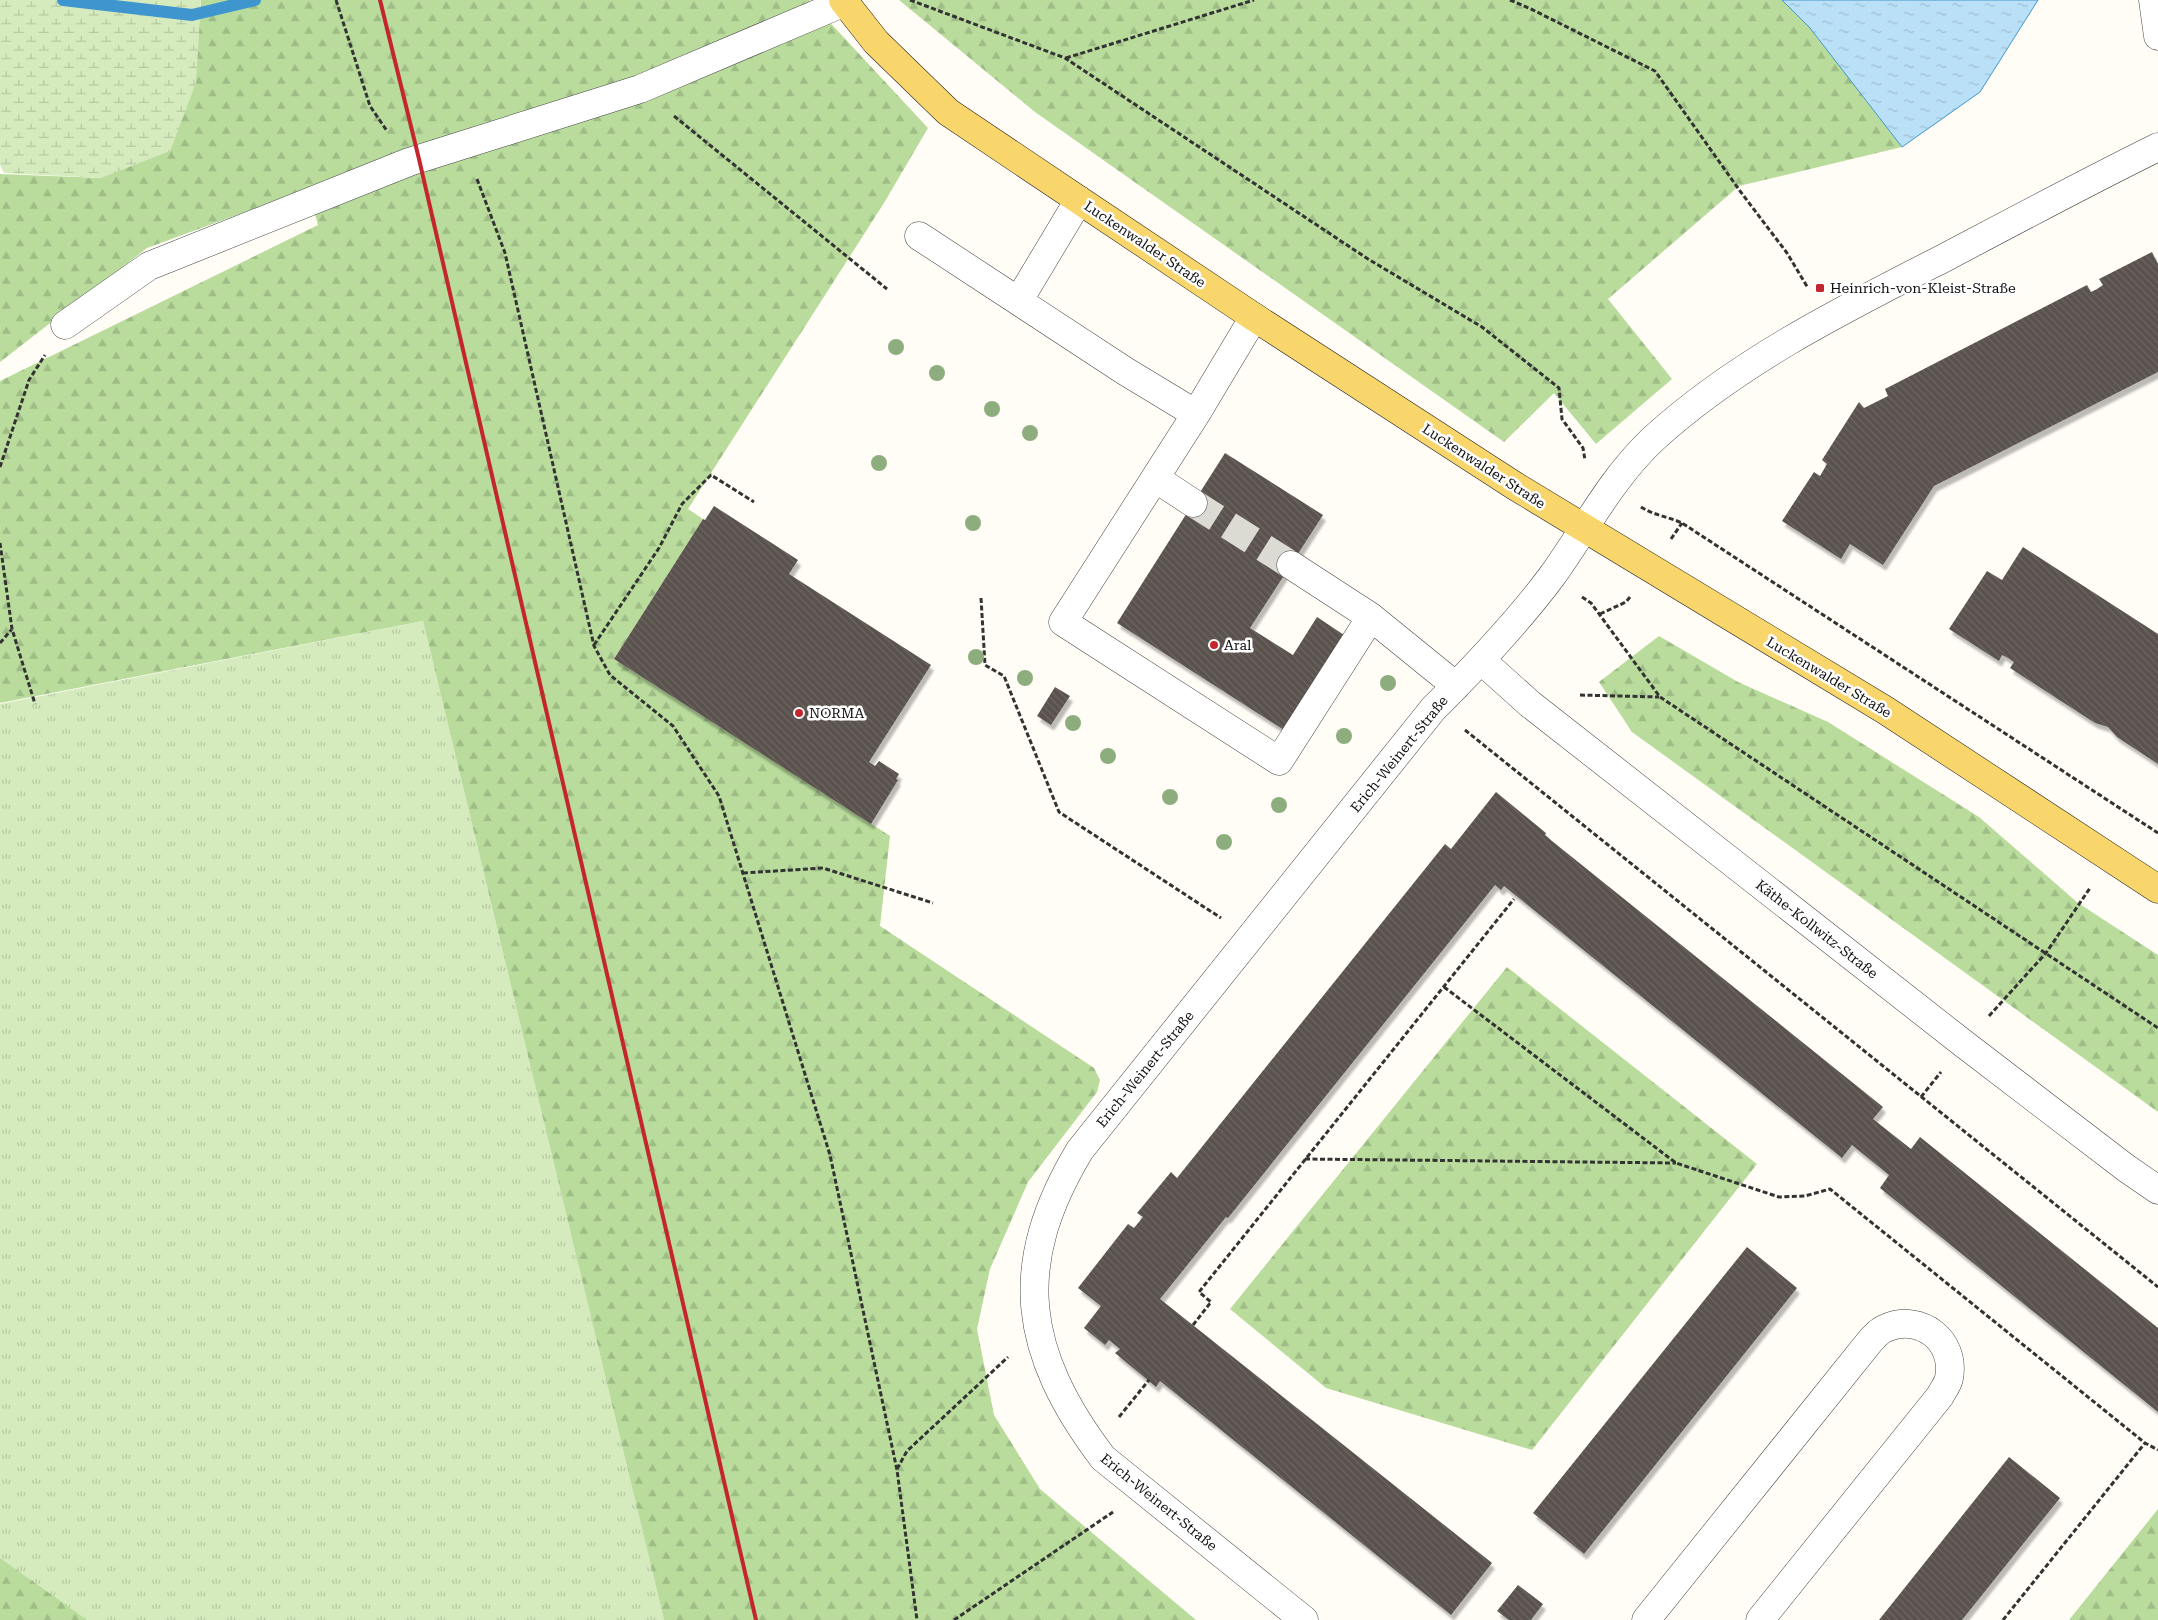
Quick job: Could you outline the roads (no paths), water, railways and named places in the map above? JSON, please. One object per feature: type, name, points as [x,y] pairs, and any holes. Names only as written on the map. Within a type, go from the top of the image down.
[{"type":"main road","name":"Luckenwalder Straße","points":[[844,1],[876,42],[948,112],[1254,317],[1515,486],[1885,710],[2158,889]]},
{"type":"street","points":[[2153,0],[2158,36]]},
{"type":"street","points":[[65,325],[149,266],[409,162],[640,89],[844,1]]},
{"type":"street","points":[[1583,528],[1631,462],[1652,441],[1682,415],[1741,373],[1835,314],[2158,147]]},
{"type":"street","points":[[1019,300],[1080,200]]},
{"type":"street","points":[[920,236],[1125,371],[1196,414]]},
{"type":"street","points":[[1254,317],[1196,414],[1063,622],[1279,761],[1371,617]]},
{"type":"street","points":[[1155,478],[1193,503]]},
{"type":"street","name":"Erich-Weinert-Straße","points":[[1304,1620],[1103,1458],[1081,1429],[1063,1398],[1047,1364],[1037,1330],[1033,1298],[1035,1266],[1041,1234],[1064,1176],[1080,1150],[1433,709],[1481,660],[1551,576],[1583,528]]},
{"type":"street","points":[[1291,565],[1371,617],[1456,686]]},
{"type":"street","name":"Käthe-Kollwitz-Straße","points":[[1481,660],[1530,704],[1964,1044],[2126,1168],[2158,1190]]},
{"type":"street","points":[[1646,1620],[1871,1340],[1884,1328],[1901,1323],[1919,1325],[1934,1333],[1945,1346],[1950,1363],[1949,1380],[1940,1396],[1760,1620]]},
{"type":"water","points":[[1782,0],[2038,0],[1980,92],[1902,147],[1810,28]]},
{"type":"waterway","points":[[63,0],[192,15],[255,0]]},
{"type":"tunnel","points":[[1193,503],[1291,565]]},
{"type":"railway","points":[[380,0],[419,159],[756,1620]]},
{"type":"place","name":"Heinrich-von-Kleist-Straße","points":[[1820,288]]},
{"type":"place","name":"Aral","points":[[1214,645]]},
{"type":"place","name":"NORMA","points":[[799,713]]}]
